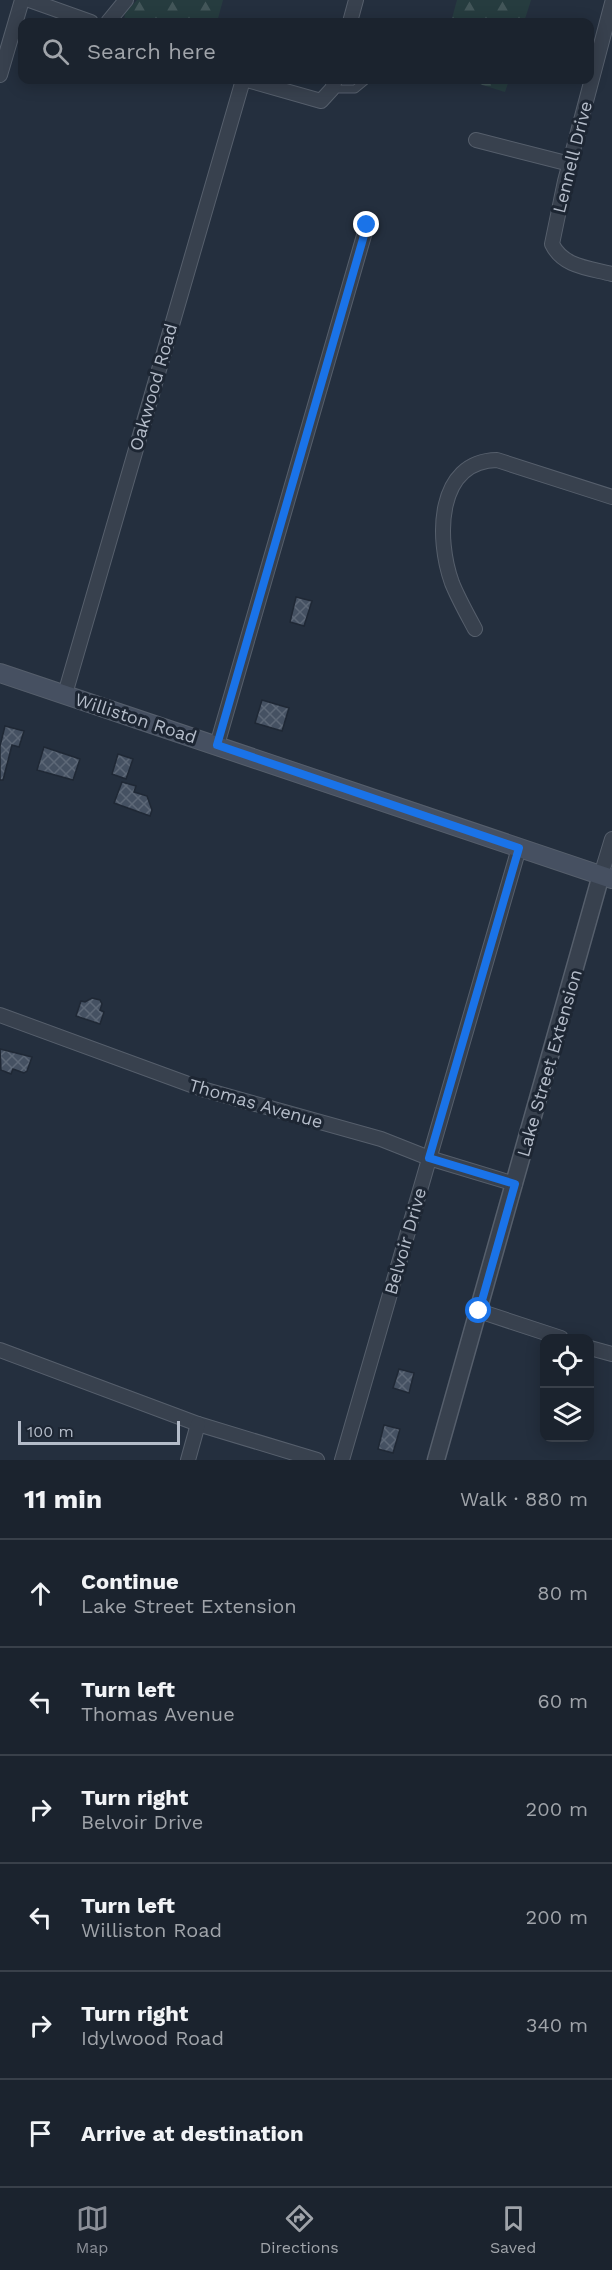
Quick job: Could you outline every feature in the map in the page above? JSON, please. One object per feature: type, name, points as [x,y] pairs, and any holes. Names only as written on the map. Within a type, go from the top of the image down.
[{"type":"main road","name":"Williston Road","points":[[0,673],[607,877]]},
{"type":"street","points":[[0,75],[22,0]]},
{"type":"street","points":[[29,0],[81,18]]},
{"type":"street","points":[[111,18],[126,0]]},
{"type":"street","points":[[351,18],[356,0]]},
{"type":"street","name":"Lennell Drive","points":[[594,72],[612,3]]},
{"type":"street","name":"Oakwood Road","points":[[65,694],[244,84]]},
{"type":"street","points":[[259,84],[321,101],[334,84]]},
{"type":"street","name":"Lennell Drive","points":[[591,84],[552,244],[562,259],[612,274]]},
{"type":"street","points":[[476,140],[570,164]]},
{"type":"street","points":[[217,745],[367,225]]},
{"type":"street","points":[[475,628],[452,584],[443,539],[449,494],[461,473],[484,460],[497,460],[612,497]]},
{"type":"street","name":"Lake Street Extension","points":[[436,1460],[515,1184],[607,877],[612,839]]},
{"type":"street","name":"Belvoir Drive","points":[[342,1460],[519,848]]},
{"type":"street","name":"Thomas Avenue","points":[[0,1015],[202,1089],[381,1139],[429,1158],[515,1184]]},
{"type":"street","points":[[479,1311],[549,1334]]},
{"type":"street","points":[[594,1349],[612,1354]]},
{"type":"street","points":[[0,1350],[198,1424],[317,1460]]},
{"type":"street","points":[[188,1460],[198,1424]]},
{"type":"lane","points":[[334,84],[355,89],[361,84]]},
{"type":"green space","points":[[137,0],[223,0],[218,18],[124,18],[125,13]]},
{"type":"green space","points":[[457,0],[531,0],[525,18],[452,18]]},
{"type":"green space","points":[[479,84],[508,84],[505,92]]},
{"type":"building","points":[[296,597],[312,601],[304,626],[290,622]]},
{"type":"building","points":[[262,700],[289,708],[282,731],[255,723]]},
{"type":"building","points":[[5,726],[24,731],[19,747],[12,745],[3,780],[0,780],[0,746]]},
{"type":"building","points":[[44,747],[80,759],[73,780],[37,770]]},
{"type":"building","points":[[118,754],[133,759],[126,779],[112,774]]},
{"type":"building","points":[[122,782],[136,786],[134,792],[147,796],[152,810],[150,816],[114,803]]},
{"type":"building","points":[[92,998],[100,1000],[102,1004],[100,1010],[104,1012],[100,1024],[76,1016],[81,1001],[85,1002]]},
{"type":"building","points":[[0,1049],[32,1057],[27,1071],[24,1073],[13,1069],[11,1074],[1,1070]]},
{"type":"building","points":[[399,1369],[414,1373],[409,1393],[393,1388]]},
{"type":"building","points":[[384,1425],[400,1429],[393,1453],[378,1449]]},
{"type":"route","points":[[367,225],[217,745],[519,848],[429,1158],[515,1184],[479,1311]]}]
